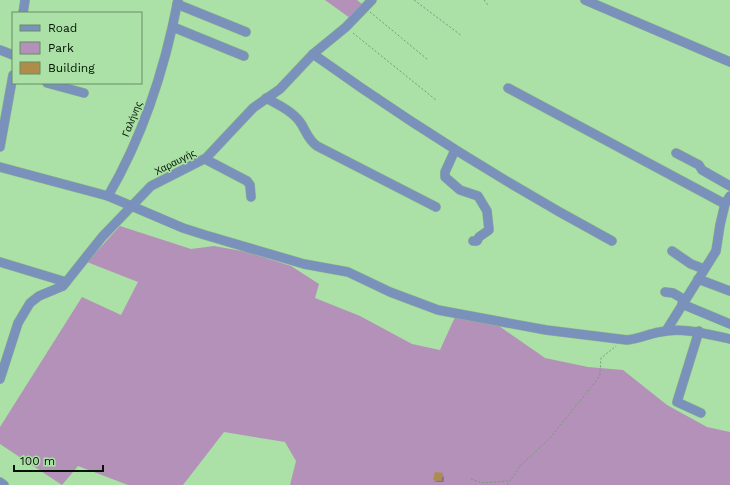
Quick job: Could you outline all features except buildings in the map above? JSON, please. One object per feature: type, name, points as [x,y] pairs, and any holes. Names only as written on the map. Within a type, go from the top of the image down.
[{"type":"street","points":[[23,12],[26,0]]},
{"type":"street","name":"Χαραυγής","points":[[0,376],[24,312],[39,296],[63,286],[102,237],[151,186],[205,159],[218,147],[235,126],[266,98],[280,89],[312,54],[346,27],[372,0]]},
{"type":"street","points":[[585,0],[730,62]]},
{"type":"street","points":[[178,2],[246,32]]},
{"type":"street","name":"Γαλήνης","points":[[108,196],[133,148],[153,98],[178,2]]},
{"type":"street","points":[[172,26],[244,56]]},
{"type":"street","points":[[0,50],[12,55]]},
{"type":"street","points":[[312,54],[454,150],[612,241]]},
{"type":"street","points":[[0,147],[12,81]]},
{"type":"street","points":[[51,84],[84,93]]},
{"type":"street","points":[[508,88],[728,200],[720,225],[716,251],[666,331]]},
{"type":"street","points":[[266,98],[295,116],[300,121],[309,139],[316,146],[436,207]]},
{"type":"street","points":[[454,150],[445,172],[445,177],[460,190],[478,196],[487,211],[490,226],[489,230],[479,237],[477,241],[473,242]]},
{"type":"street","points":[[676,153],[699,165],[702,170],[730,186]]},
{"type":"street","points":[[205,159],[246,181],[250,185],[251,197]]},
{"type":"street","points":[[0,167],[108,196],[170,223],[205,235],[304,264],[348,272],[390,292],[438,310],[546,330],[627,340],[638,340],[666,331],[689,330],[699,331],[730,340]]},
{"type":"street","points":[[672,251],[691,264],[704,269]]},
{"type":"street","points":[[0,262],[66,282]]},
{"type":"street","points":[[698,279],[730,291]]},
{"type":"street","points":[[665,292],[673,293],[684,302],[730,324]]},
{"type":"street","points":[[699,331],[677,402],[701,413]]},
{"type":"street","points":[[0,482],[4,485]]},
{"type":"path","points":[[414,0],[462,36]]},
{"type":"path","points":[[484,0],[488,5]]},
{"type":"path","points":[[365,8],[427,59]]},
{"type":"path","points":[[346,27],[436,100]]},
{"type":"path","points":[[507,485],[528,457],[550,438],[597,380],[600,374],[601,358],[616,346]]},
{"type":"path","points":[[471,479],[483,483],[509,481]]},
{"type":"green space","points":[[325,0],[357,0],[362,4],[350,18]]},
{"type":"green space","points":[[120,226],[191,249],[214,246],[247,252],[291,266],[319,284],[315,298],[360,316],[412,344],[440,350],[455,317],[499,326],[545,358],[588,367],[623,370],[667,405],[707,427],[730,432],[730,485],[290,485],[296,461],[285,442],[224,432],[183,485],[128,485],[78,466],[62,485],[0,444],[0,427],[82,297],[121,315],[138,282],[87,262]]}]
